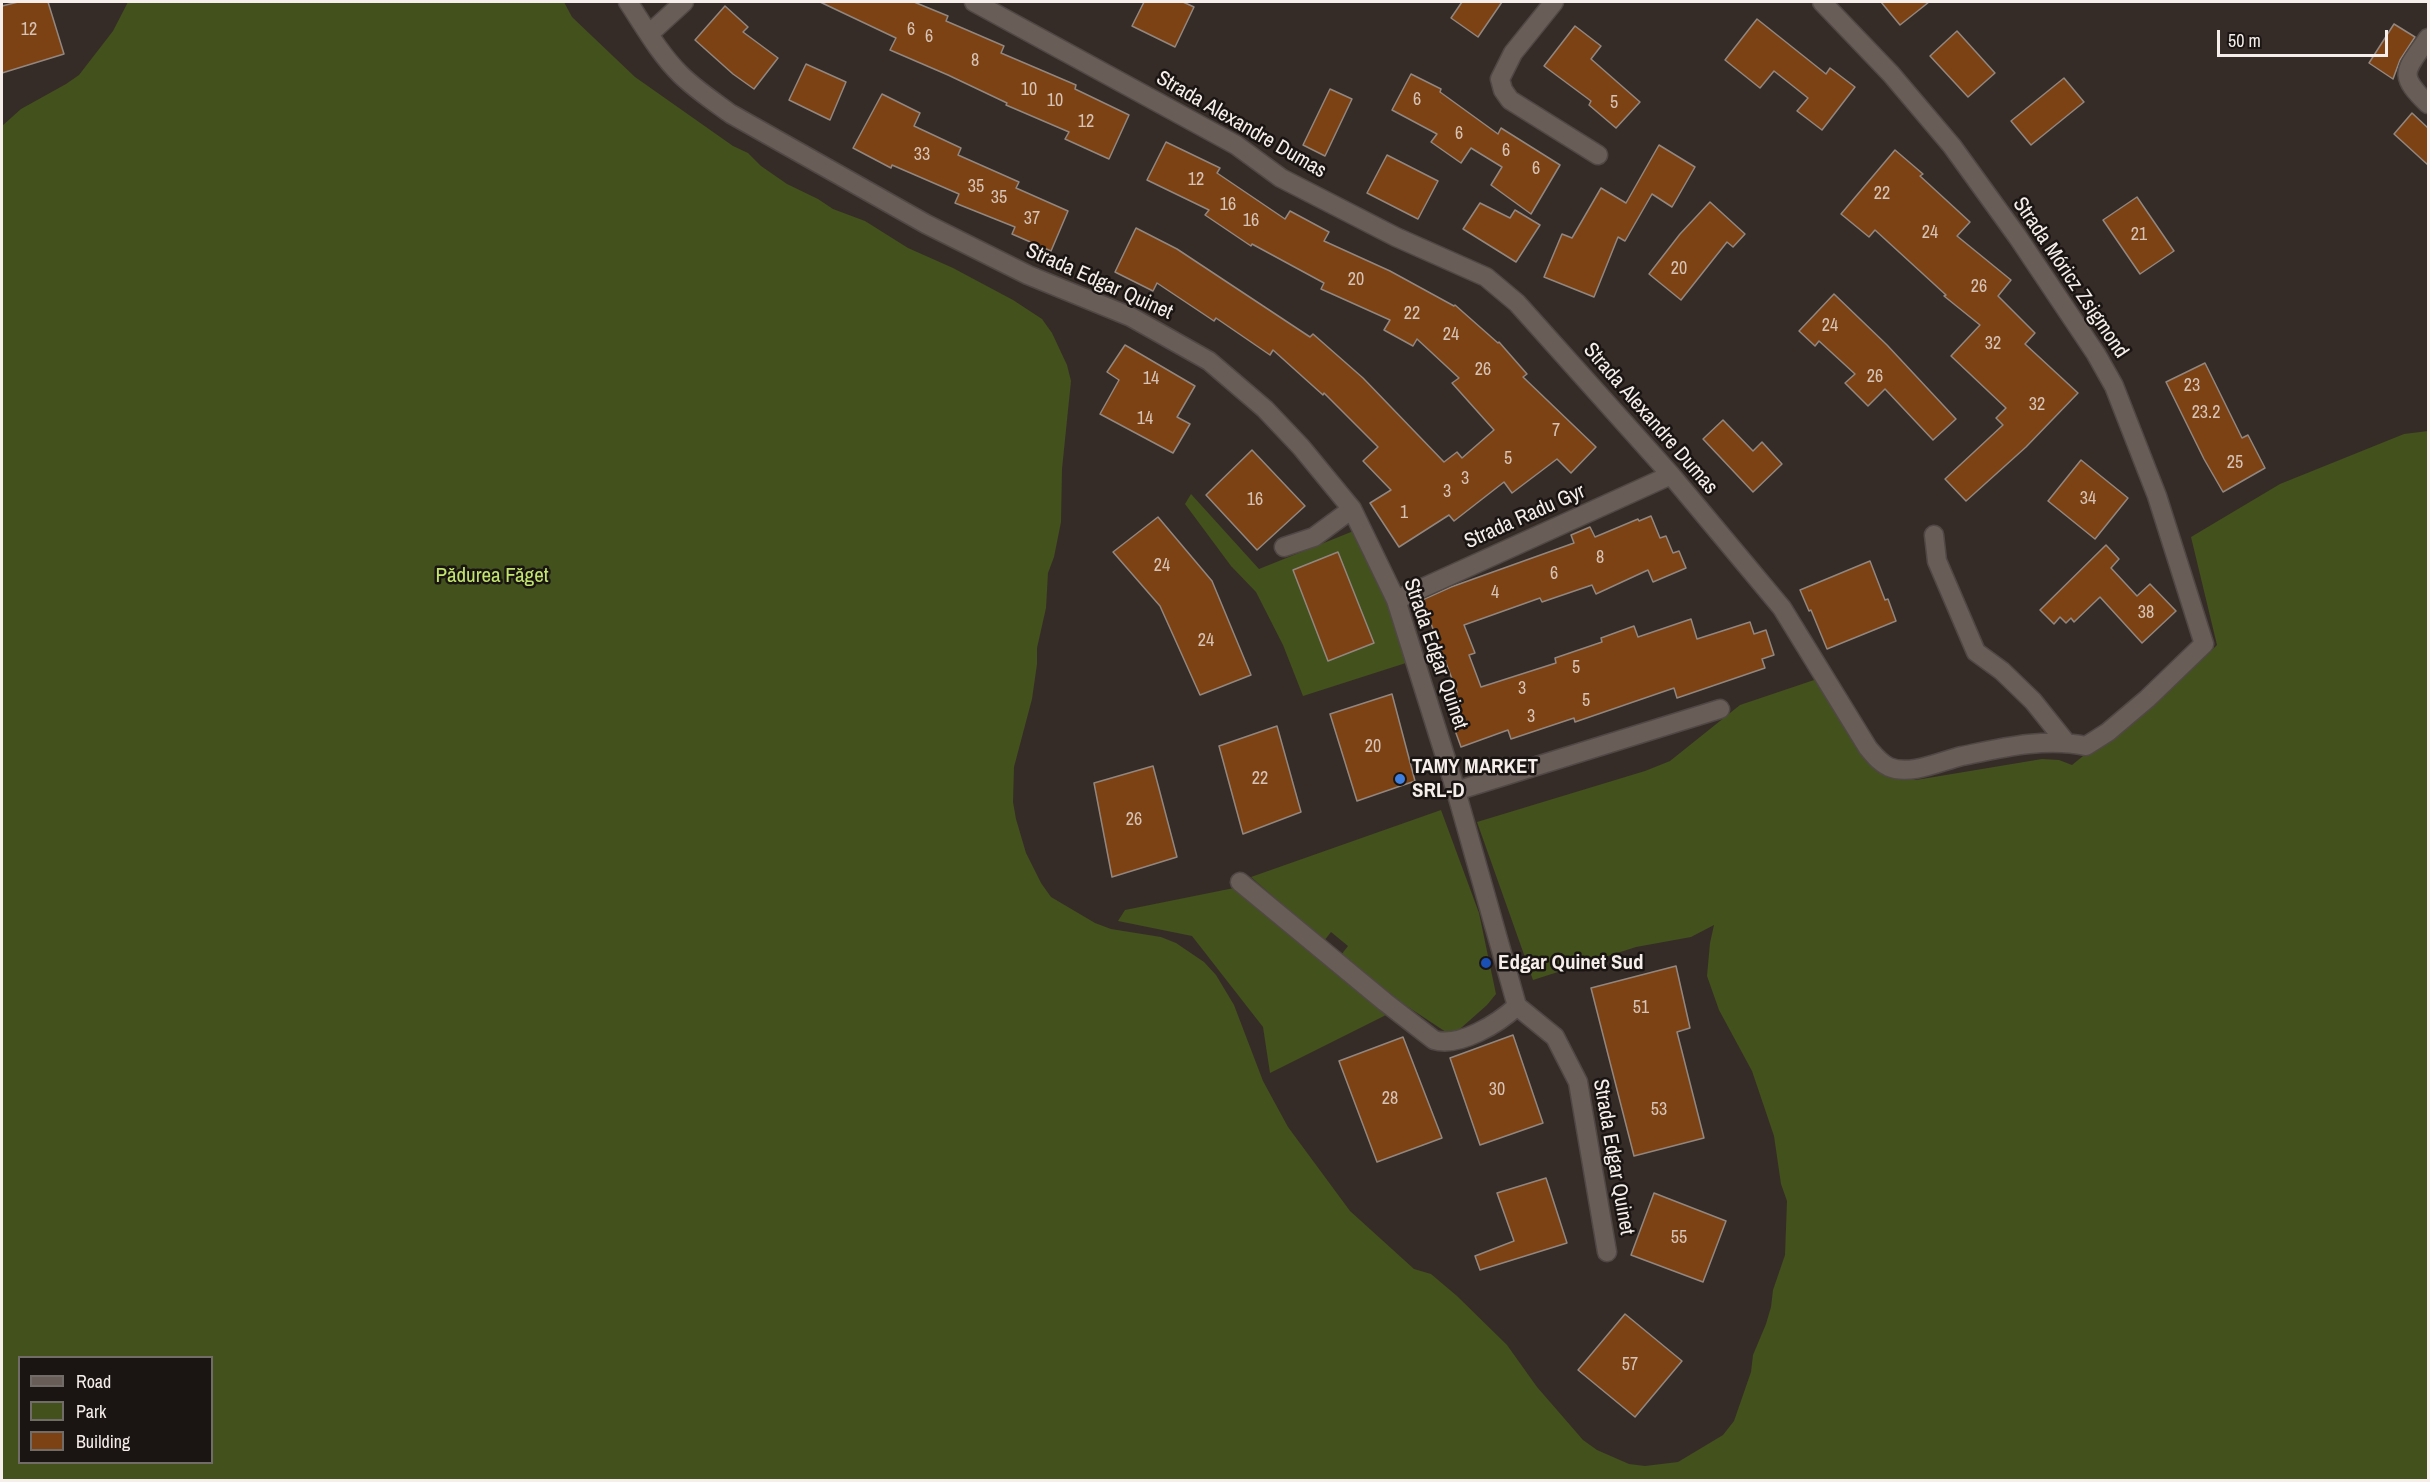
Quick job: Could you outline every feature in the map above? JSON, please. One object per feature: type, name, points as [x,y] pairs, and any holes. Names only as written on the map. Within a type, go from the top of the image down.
[{"type":"street","name":"Strada Edgar Quinet","points":[[628,2],[678,72],[701,93],[731,114],[926,225],[1028,275],[1131,317],[1209,361],[1272,417],[1301,447],[1352,509],[1396,600],[1456,791],[1517,1006],[1555,1037],[1576,1074],[1607,1252]]},
{"type":"street","points":[[650,34],[684,2]]},
{"type":"street","name":"Strada Alexandre Dumas","points":[[974,2],[1236,145],[1281,178],[1396,237],[1486,277],[1517,303],[1671,475],[1782,608],[1868,748],[1888,767],[1905,770],[2008,747],[2065,741],[2086,746],[2116,725],[2198,652],[2204,644],[2199,627]]},
{"type":"street","points":[[1554,2],[1513,53],[1500,79],[1503,90],[1510,100],[1598,155]]},
{"type":"street","name":"Strada Móricz Zsigmond","points":[[1822,2],[1892,74],[1952,146],[2017,236],[2096,354],[2114,386],[2157,496],[2199,627]]},
{"type":"street","points":[[2428,38],[2407,73],[2408,82],[2412,88],[2428,104]]},
{"type":"street","name":"Strada Radu Gyr","points":[[1396,600],[1671,475]]},
{"type":"street","points":[[1284,547],[1314,537],[1352,509]]},
{"type":"street","points":[[1934,535],[1937,561],[1976,652],[2002,671],[2025,693],[2065,741]]},
{"type":"street","points":[[1456,791],[1720,709]]},
{"type":"street","points":[[1240,882],[1434,1040],[1443,1043],[1451,1042],[1495,1025],[1517,1006]]},
{"type":"green space","name":"Pădurea Făget","points":[[128,2],[564,2],[572,17],[635,77],[733,146],[748,153],[761,166],[787,184],[833,209],[865,221],[908,248],[953,268],[1013,300],[1042,319],[1052,333],[1067,365],[1071,381],[1062,469],[1061,522],[1054,557],[1048,573],[1046,608],[1037,648],[1032,699],[1014,767],[1013,802],[1016,819],[1026,853],[1041,883],[1051,897],[1095,923],[1111,929],[1161,937],[1176,943],[1204,962],[1216,975],[1234,1005],[1263,1081],[1288,1127],[1350,1211],[1414,1269],[1431,1274],[1457,1296],[1507,1345],[1537,1387],[1583,1440],[1597,1450],[1629,1464],[1645,1466],[1678,1462],[1723,1435],[1734,1421],[1751,1372],[1753,1355],[1766,1324],[1773,1290],[1785,1255],[1787,1201],[1781,1184],[1774,1136],[1752,1071],[1719,1010],[1707,976],[1714,925],[1691,937],[1636,947],[1533,980],[1477,822],[1645,771],[1670,761],[1740,705],[1820,678],[1883,771],[1916,780],[2042,759],[2059,760],[2072,765],[2217,645],[2191,537],[2280,484],[2404,434],[2428,431],[2428,1480],[2,1480],[2,126],[21,109],[79,75],[113,31]]},
{"type":"green space","points":[[1191,494],[1259,569],[1356,530],[1385,595],[1409,662],[1303,696],[1283,645],[1256,592],[1231,566],[1185,504]]},
{"type":"green space","points":[[1441,810],[1479,913],[1496,994],[1452,1036],[1405,1005],[1341,955],[1348,946],[1331,932],[1324,941],[1251,877]]},
{"type":"green space","points":[[1234,888],[1386,1015],[1270,1073],[1263,1027],[1192,936],[1118,921],[1125,910]]},
{"type":"building","points":[[18,2],[48,2],[64,54],[2,73],[2,6]]},
{"type":"building","points":[[820,2],[914,2],[948,16],[946,21],[1004,46],[1001,53],[1076,85],[1075,89],[1129,115],[1109,159],[1065,139],[1069,132],[890,50],[896,38]]},
{"type":"building","points":[[1144,2],[1183,2],[1194,7],[1175,47],[1132,26]]},
{"type":"building","points":[[1462,2],[1502,2],[1478,37],[1451,18]]},
{"type":"building","points":[[1881,2],[1929,2],[1900,25]]},
{"type":"building","points":[[725,6],[748,27],[743,32],[778,58],[754,89],[733,74],[695,40]]},
{"type":"building","points":[[1757,19],[1826,74],[1830,68],[1855,87],[1822,130],[1797,111],[1808,98],[1774,71],[1760,88],[1725,60]]},
{"type":"building","points":[[2394,24],[2415,37],[2400,60],[2393,79],[2369,63]]},
{"type":"building","points":[[1575,26],[1601,46],[1591,59],[1640,102],[1616,128],[1589,105],[1591,101],[1544,66]]},
{"type":"building","points":[[1957,31],[1995,73],[1968,97],[1930,56]]},
{"type":"building","points":[[806,64],[846,82],[830,120],[789,100]]},
{"type":"building","points":[[1411,74],[1441,89],[1440,92],[1498,134],[1501,128],[1560,165],[1531,214],[1491,185],[1502,167],[1471,148],[1461,163],[1431,142],[1437,134],[1392,110]]},
{"type":"building","points":[[2064,78],[2084,102],[2031,145],[2011,121]]},
{"type":"building","points":[[1330,89],[1352,99],[1325,156],[1303,145]]},
{"type":"building","points":[[882,94],[920,113],[914,126],[961,148],[958,155],[1019,182],[1016,188],[1068,211],[1051,251],[1012,234],[1015,227],[955,203],[959,194],[892,165],[891,168],[853,148]]},
{"type":"building","points":[[2412,113],[2428,128],[2428,165],[2394,134]]},
{"type":"building","points":[[1166,142],[1220,168],[1217,173],[1285,219],[1290,211],[1329,232],[1324,241],[1390,271],[1455,305],[1499,342],[1527,374],[1523,377],[1596,447],[1571,473],[1557,459],[1512,493],[1504,482],[1454,521],[1449,515],[1399,547],[1370,503],[1391,490],[1363,461],[1378,447],[1324,393],[1323,395],[1273,350],[1270,355],[1216,318],[1214,321],[1157,283],[1153,291],[1115,272],[1136,228],[1177,249],[1310,337],[1313,334],[1363,378],[1444,462],[1457,452],[1462,458],[1494,430],[1452,383],[1459,378],[1417,339],[1413,346],[1384,330],[1390,320],[1321,289],[1324,283],[1252,244],[1251,246],[1205,215],[1209,210],[1147,180]]},
{"type":"building","points":[[1659,145],[1695,167],[1672,207],[1652,194],[1625,241],[1618,237],[1594,297],[1544,277],[1562,234],[1572,238],[1601,188],[1626,203]]},
{"type":"building","points":[[1895,150],[1923,174],[1920,176],[1970,222],[1957,236],[2011,280],[1998,296],[2035,333],[2025,344],[2078,393],[2026,447],[1966,501],[1945,479],[2003,425],[1996,418],[2006,408],[1951,356],[1980,325],[1944,296],[1946,295],[1875,230],[1869,237],[1841,214]]},
{"type":"building","points":[[1387,155],[1438,181],[1418,219],[1367,193]]},
{"type":"building","points":[[2137,197],[2174,251],[2140,274],[2103,220]]},
{"type":"building","points":[[1710,202],[1745,234],[1733,247],[1727,242],[1681,300],[1649,274],[1680,234]]},
{"type":"building","points":[[1480,203],[1510,218],[1515,210],[1540,225],[1516,262],[1463,229]]},
{"type":"building","points":[[1834,294],[1887,345],[1956,419],[1933,440],[1885,389],[1868,406],[1845,383],[1855,374],[1819,341],[1815,346],[1799,331]]},
{"type":"building","points":[[1125,345],[1195,386],[1177,417],[1190,424],[1173,453],[1100,414],[1119,380],[1107,372]]},
{"type":"building","points":[[2205,363],[2242,438],[2248,435],[2265,468],[2223,492],[2166,382]]},
{"type":"building","points":[[1723,420],[1753,451],[1762,442],[1782,464],[1753,492],[1703,439]]},
{"type":"building","points":[[1252,450],[1305,506],[1257,550],[1206,495]]},
{"type":"building","points":[[2081,460],[2128,498],[2095,539],[2048,501]]},
{"type":"building","points":[[1651,516],[1660,538],[1666,536],[1673,553],[1679,551],[1686,568],[1653,582],[1648,570],[1596,594],[1592,585],[1542,602],[1540,598],[1464,625],[1475,653],[1469,655],[1481,687],[1556,663],[1555,658],[1602,642],[1601,638],[1634,626],[1638,637],[1691,619],[1697,639],[1750,622],[1754,634],[1766,630],[1774,655],[1762,659],[1765,668],[1677,698],[1674,688],[1575,722],[1574,718],[1511,739],[1508,730],[1461,747],[1443,697],[1457,692],[1422,600],[1451,587],[1574,543],[1571,535],[1590,527],[1595,537]]},
{"type":"building","points":[[1158,517],[1212,581],[1251,675],[1200,695],[1160,606],[1113,552]]},
{"type":"building","points":[[2106,545],[2119,559],[2111,568],[2137,596],[2150,584],[2176,611],[2142,643],[2100,597],[2074,622],[2071,618],[2066,623],[2060,617],[2054,624],[2040,610]]},
{"type":"building","points":[[1338,552],[1374,643],[1328,661],[1293,570]]},
{"type":"building","points":[[1870,561],[1896,621],[1827,649],[1800,590]]},
{"type":"building","points":[[1392,694],[1415,781],[1357,801],[1330,714]]},
{"type":"building","points":[[1277,726],[1301,812],[1243,834],[1219,746]]},
{"type":"building","points":[[1153,766],[1177,857],[1112,877],[1094,783]]},
{"type":"building","points":[[1676,966],[1690,1028],[1677,1032],[1704,1138],[1634,1156],[1591,988]]},
{"type":"building","points":[[1513,1035],[1543,1123],[1480,1145],[1450,1058]]},
{"type":"building","points":[[1403,1037],[1442,1138],[1377,1162],[1339,1061]]},
{"type":"building","points":[[1546,1178],[1567,1243],[1480,1270],[1475,1256],[1514,1241],[1497,1193]]},
{"type":"building","points":[[1654,1193],[1726,1221],[1703,1282],[1631,1255]]},
{"type":"building","points":[[1625,1314],[1682,1361],[1635,1417],[1578,1370]]},
{"type":"place","name":"TAMY MARKET SRL-D","points":[[1400,779]]},
{"type":"place","name":"Edgar Quinet Sud","points":[[1486,963]]}]
